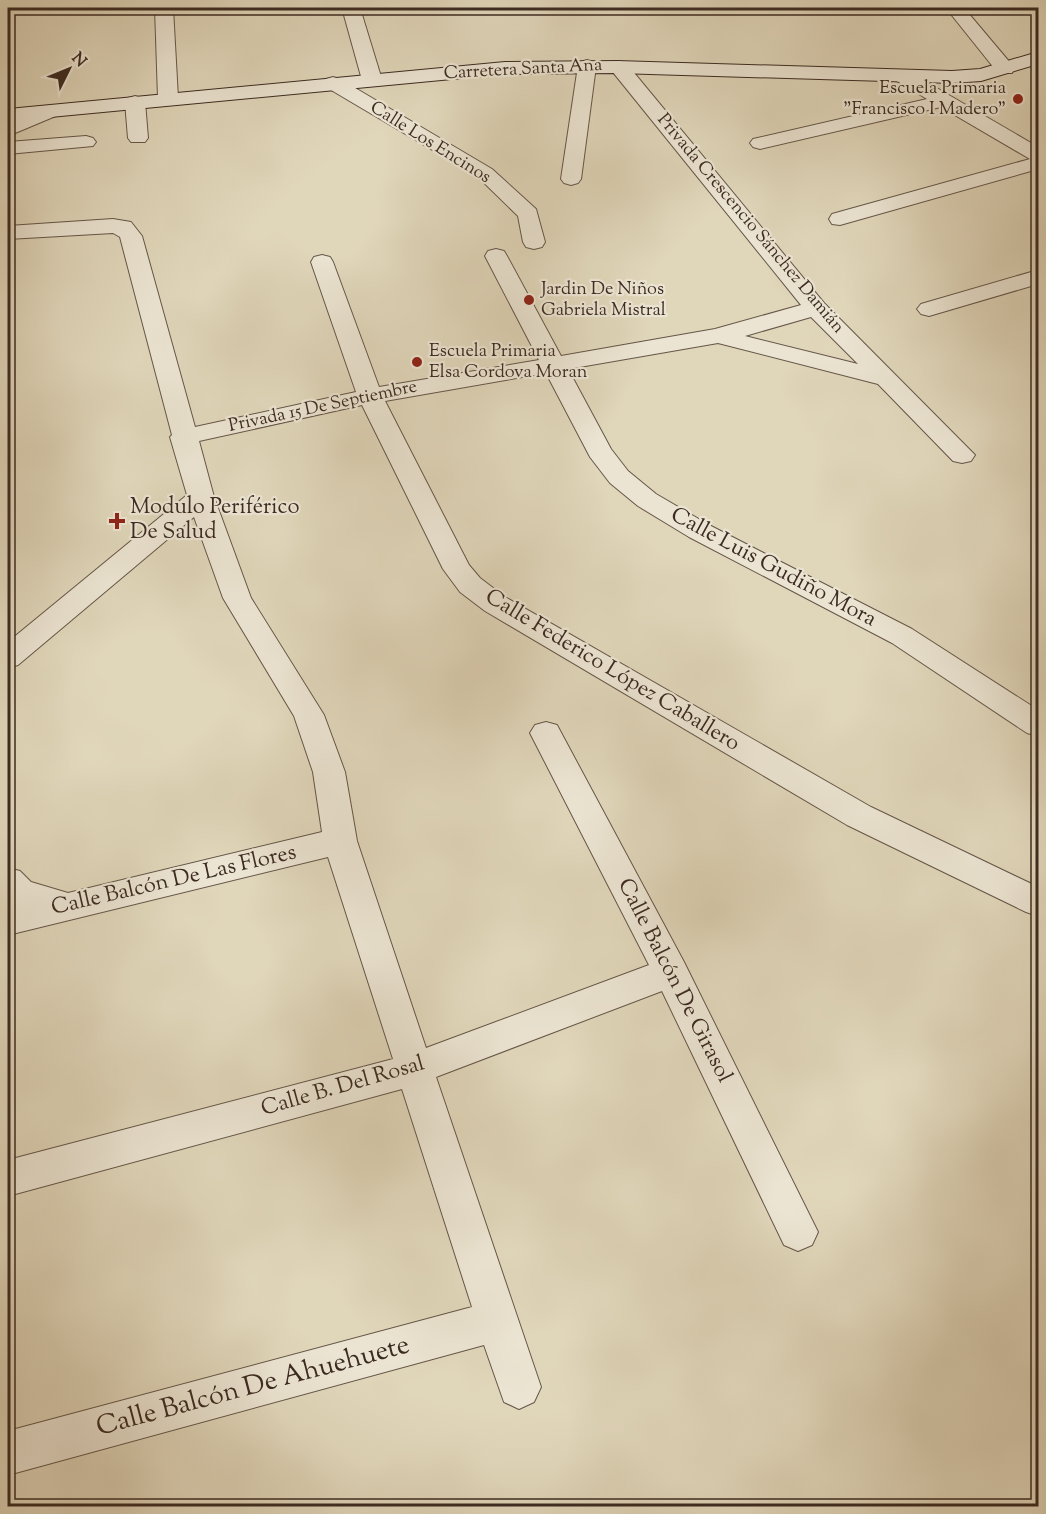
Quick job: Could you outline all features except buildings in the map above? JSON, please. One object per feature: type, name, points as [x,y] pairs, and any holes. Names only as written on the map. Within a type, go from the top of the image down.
[{"type":"main road","name":"Carretera Santa Ana","points":[[8,115],[168,98],[505,68],[587,66],[904,77],[981,75],[1038,58]]},
{"type":"street","points":[[164,8],[168,98]]},
{"type":"street","points":[[351,8],[372,80]]},
{"type":"street","points":[[954,8],[1005,69]]},
{"type":"street","points":[[571,179],[587,66]]},
{"type":"street","name":"Privada Crescencio Sánchez Damián","points":[[619,67],[816,308],[962,455]]},
{"type":"street","points":[[904,77],[1038,155]]},
{"type":"street","name":"Calle Los Encinos","points":[[333,83],[485,173],[528,214],[534,242]]},
{"type":"street","points":[[760,143],[942,101]]},
{"type":"street","points":[[135,102],[138,138]]},
{"type":"street","points":[[8,130],[51,111]]},
{"type":"street","points":[[8,148],[86,141]]},
{"type":"street","points":[[840,219],[1038,163]]},
{"type":"street","points":[[8,232],[113,225],[128,231],[131,236],[201,497],[237,598],[309,715],[329,772],[340,842],[519,1387]]},
{"type":"street","name":"Calle Luis Gudiño Mora","points":[[496,256],[599,451],[619,477],[647,500],[699,531],[902,636],[1038,725]]},
{"type":"street","name":"Calle Federico López Caballero","points":[[322,262],[370,396],[456,569],[470,585],[495,604],[859,816],[1038,902]]},
{"type":"street","points":[[929,309],[1038,277]]},
{"type":"street","name":"Privada 15 De Septiembre","points":[[183,436],[370,396],[718,336],[816,308]]},
{"type":"street","points":[[718,336],[887,379]]},
{"type":"street","points":[[8,658],[201,497]]},
{"type":"street","name":"Calle Balcón De Girasol","points":[[546,733],[671,972],[798,1232]]},
{"type":"street","name":"Calle Balcón De Las Flores","points":[[8,921],[340,842]]},
{"type":"street","points":[[8,881],[20,893],[65,906]]},
{"type":"street","name":"Calle B. Del Rosal","points":[[8,1178],[415,1069],[671,972]]},
{"type":"street","name":"Calle Balcón De Ahuehuete","points":[[8,1454],[498,1321]]},
{"type":"place","name":"Escuela Primaria \"Francisco I Madero\"","points":[[1018,99]]},
{"type":"place","name":"Jardin De Niños Gabriela Mistral","points":[[529,300]]},
{"type":"place","name":"Escuela Primaria Elsa Cordova Moran","points":[[417,362]]},
{"type":"place","name":"Modulo Periférico De Salud","points":[[117,521]]}]
